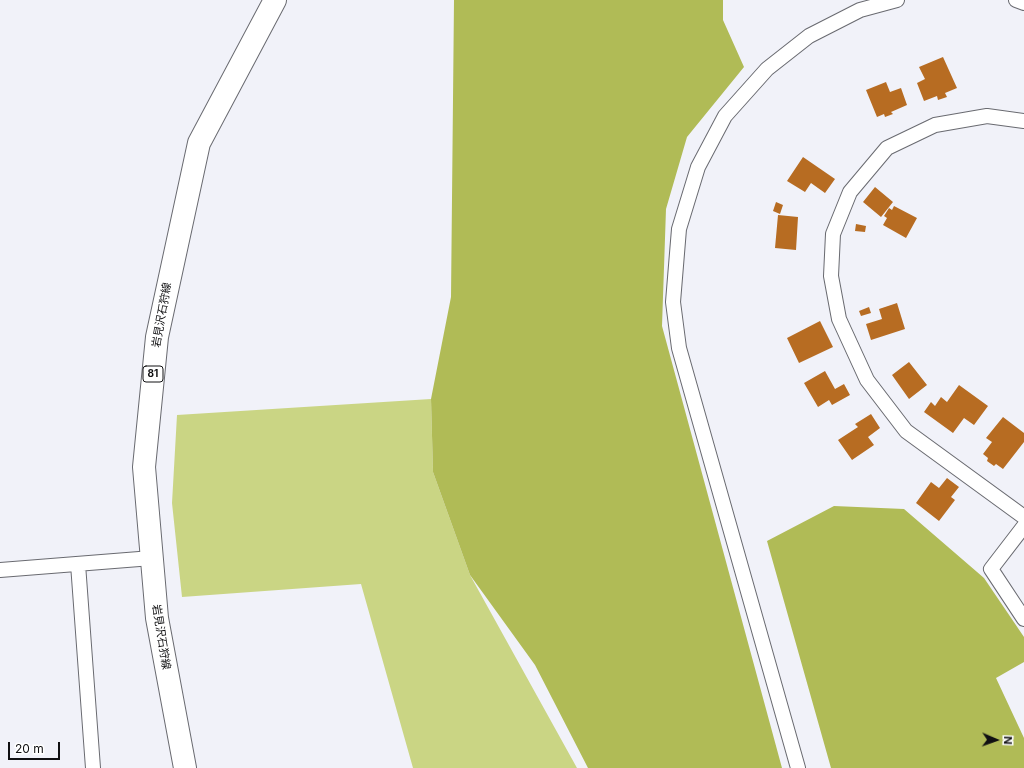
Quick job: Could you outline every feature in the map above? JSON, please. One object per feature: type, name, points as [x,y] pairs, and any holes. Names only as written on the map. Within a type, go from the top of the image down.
[{"type":"main road","name":"岩見沢石狩線","points":[[185,768],[157,618],[144,467],[157,337],[169,276],[199,144],[275,0]]},
{"type":"street","points":[[798,768],[679,348],[673,302],[679,229],[698,167],[725,116],[767,69],[809,36],[860,10],[897,0]]},
{"type":"street","points":[[1016,0],[1024,2]]},
{"type":"street","points":[[1024,121],[987,116],[935,125],[887,148],[850,192],[833,234],[831,276],[839,319],[867,380],[906,431],[1024,517]]},
{"type":"street","points":[[1024,526],[991,569],[1024,619]]},
{"type":"street","points":[[0,570],[152,558]]},
{"type":"street","points":[[78,564],[92,768]]},
{"type":"green space","points":[[454,0],[723,0],[723,20],[744,67],[687,137],[666,209],[662,326],[782,768],[588,768],[535,665],[470,575],[433,472],[431,399],[451,297]]},
{"type":"green space","points":[[431,399],[433,472],[470,575],[577,768],[413,768],[361,584],[182,597],[172,503],[177,415]]},
{"type":"green space","points":[[834,506],[904,509],[984,578],[1024,637],[1024,662],[996,678],[1024,738],[1024,768],[831,768],[767,541]]},
{"type":"building","points":[[943,57],[957,88],[945,93],[947,97],[938,100],[937,96],[924,101],[917,83],[925,79],[919,67]]},
{"type":"building","points":[[886,82],[890,92],[901,88],[907,105],[891,112],[893,114],[885,117],[884,114],[877,117],[866,90]]},
{"type":"building","points":[[803,157],[835,179],[825,193],[811,183],[805,192],[787,181]]},
{"type":"building","points":[[875,187],[893,202],[881,217],[863,202]]},
{"type":"building","points":[[776,202],[783,205],[780,214],[773,211]]},
{"type":"building","points":[[894,206],[917,218],[906,238],[883,225],[887,218],[884,216],[889,208],[892,210]]},
{"type":"building","points":[[778,215],[798,217],[796,250],[775,248]]},
{"type":"building","points":[[856,224],[866,226],[865,232],[855,231]]},
{"type":"building","points":[[897,303],[905,329],[871,340],[866,324],[882,319],[879,309]]},
{"type":"building","points":[[869,307],[871,313],[861,316],[859,311]]},
{"type":"building","points":[[820,321],[833,347],[799,363],[787,338]]},
{"type":"building","points":[[909,362],[927,385],[909,399],[892,375]]},
{"type":"building","points":[[825,371],[835,389],[844,384],[850,395],[832,405],[829,400],[818,407],[804,383]]},
{"type":"building","points":[[959,385],[988,406],[974,425],[964,418],[953,433],[924,412],[931,402],[935,406],[941,397],[947,402]]},
{"type":"building","points":[[871,414],[880,428],[868,437],[874,445],[852,460],[838,440],[858,427],[855,424]]},
{"type":"building","points":[[1003,417],[1024,433],[1024,442],[1003,469],[996,464],[994,466],[987,461],[988,458],[983,454],[992,442],[986,438]]},
{"type":"building","points":[[947,478],[959,487],[951,497],[955,500],[939,521],[916,503],[931,482],[939,488]]}]
